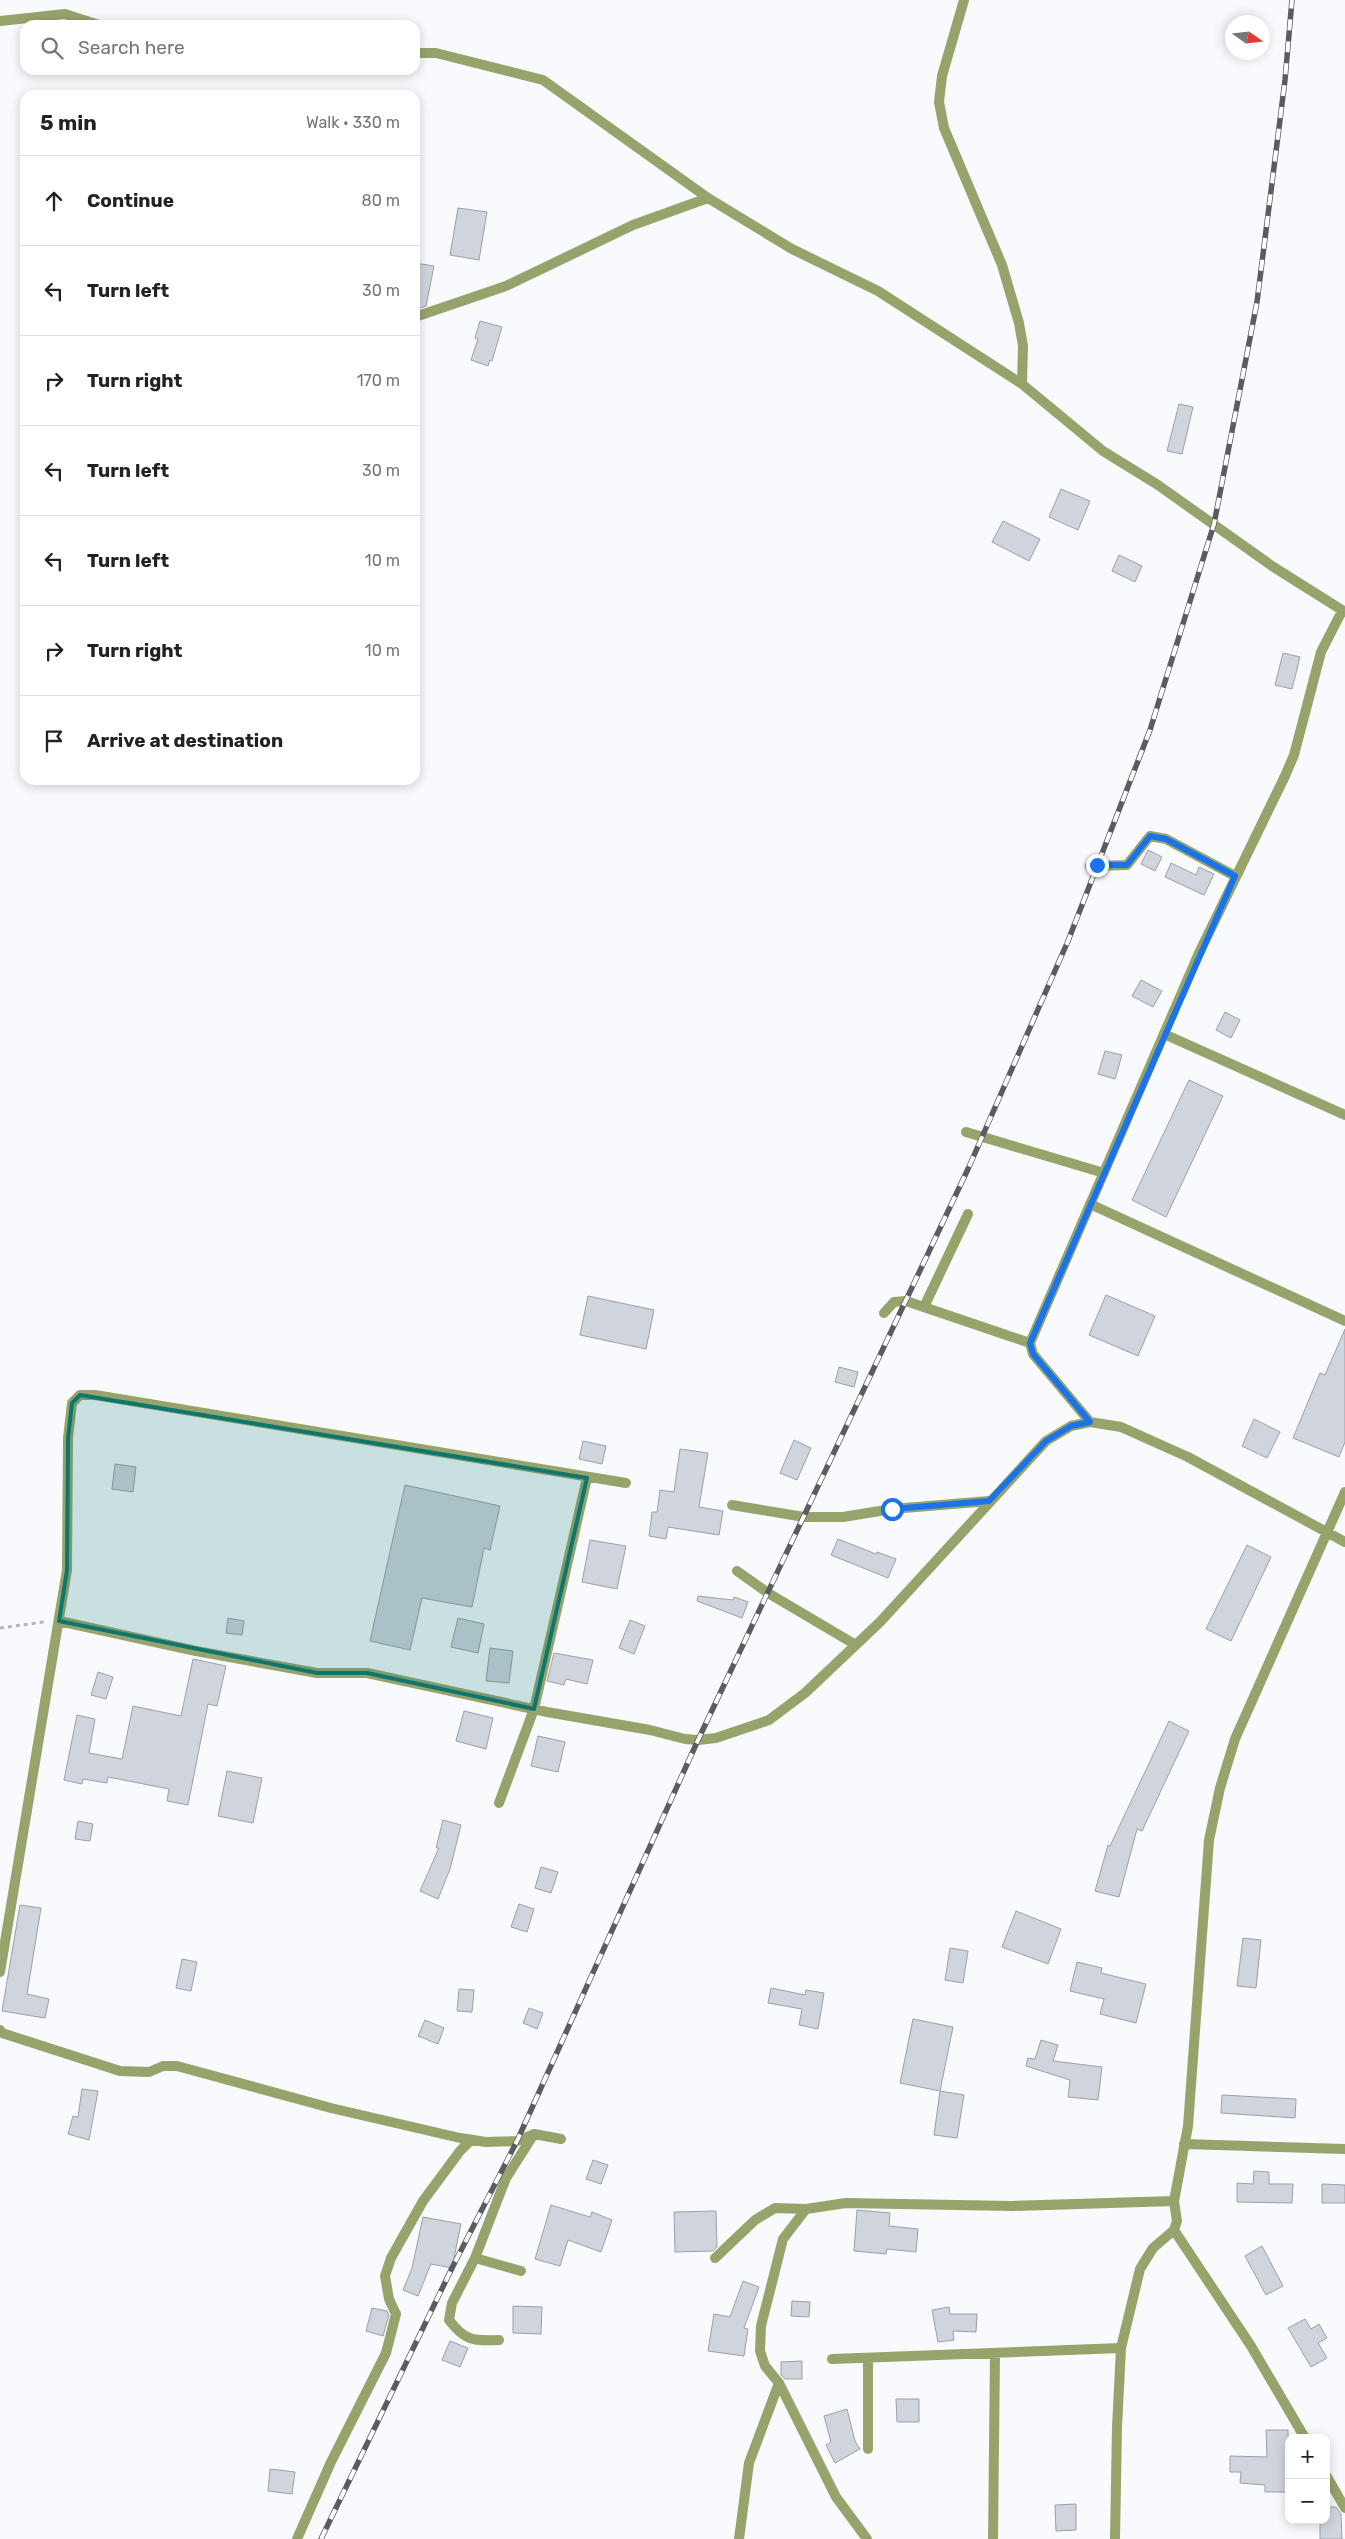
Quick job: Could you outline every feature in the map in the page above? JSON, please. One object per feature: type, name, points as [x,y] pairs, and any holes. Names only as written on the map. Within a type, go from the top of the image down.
[{"type":"street","points":[[964,0],[942,76],[939,102],[944,128],[1002,265],[1020,323],[1022,384]]},
{"type":"street","points":[[0,21],[64,14],[83,20]]},
{"type":"street","points":[[420,53],[436,53],[543,80],[708,198],[792,250],[878,291],[1022,384],[1103,451],[1158,485],[1272,566],[1344,612],[1320,652],[1294,755],[1235,876],[1164,1034],[1030,1343],[1033,1354],[1090,1422]]},
{"type":"street","points":[[420,315],[506,286],[633,225],[708,198]]},
{"type":"street","points":[[1090,866],[1127,865],[1150,836],[1166,839],[1235,876]]},
{"type":"street","points":[[1164,1034],[1345,1115]]},
{"type":"street","points":[[966,1132],[1104,1173]]},
{"type":"street","points":[[1090,1204],[1345,1321]]},
{"type":"street","points":[[924,1307],[968,1214]]},
{"type":"street","points":[[884,1313],[890,1305],[899,1301],[924,1307],[1030,1343]]},
{"type":"street","points":[[0,1972],[67,1570],[68,1438],[72,1403],[80,1395],[95,1395],[626,1483]]},
{"type":"street","points":[[59,1621],[196,1651],[317,1673],[366,1673],[534,1709],[698,1740],[716,1738],[746,1730],[769,1720],[805,1693],[880,1622],[1046,1441],[1071,1426],[1090,1422],[1121,1427],[1188,1457],[1345,1542]]},
{"type":"street","points":[[499,1803],[534,1709],[587,1478]]},
{"type":"street","points":[[1115,2539],[1116,2427],[1121,2348],[1140,2269],[1152,2248],[1174,2230],[1177,2222],[1174,2201],[1188,2126],[1209,1840],[1220,1788],[1235,1740],[1345,1492]]},
{"type":"street","points":[[732,1505],[804,1517],[843,1517],[892,1509],[989,1501]]},
{"type":"street","points":[[737,1572],[768,1593],[856,1645]]},
{"type":"street","points":[[0,2030],[120,2071],[149,2072],[163,2066],[177,2066],[331,2108],[471,2140],[517,2141],[534,2134],[561,2139]]},
{"type":"street","points":[[499,2340],[476,2341],[461,2336],[449,2320],[452,2303],[475,2258],[506,2178],[534,2134]]},
{"type":"street","points":[[297,2539],[331,2462],[386,2353],[396,2314],[384,2276],[391,2258],[423,2201],[460,2151],[471,2140]]},
{"type":"street","points":[[1184,2144],[1345,2149]]},
{"type":"street","points":[[715,2258],[755,2220],[775,2208],[806,2209],[846,2203],[1012,2206],[1174,2201]]},
{"type":"street","points":[[806,2209],[783,2239],[760,2326],[760,2351],[765,2366],[779,2383],[836,2496],[867,2539]]},
{"type":"street","points":[[1174,2230],[1251,2346],[1302,2434]]},
{"type":"street","points":[[475,2258],[521,2271]]},
{"type":"street","points":[[832,2359],[1121,2348]]},
{"type":"street","points":[[993,2539],[994,2354]]},
{"type":"street","points":[[868,2358],[868,2449]]},
{"type":"street","points":[[739,2539],[749,2463],[779,2383]]},
{"type":"street","points":[[1328,2479],[1345,2508]]},
{"type":"path","points":[[0,1628],[59,1621]]},
{"type":"highlighted area","points":[[80,1395],[587,1478],[534,1709],[367,1673],[317,1673],[59,1621],[67,1570],[68,1438],[72,1403]]},
{"type":"building","points":[[458,208],[487,212],[479,260],[450,255]]},
{"type":"building","points":[[420,264],[434,266],[426,306],[420,308]]},
{"type":"building","points":[[480,321],[502,327],[492,361],[490,360],[488,366],[471,360],[478,339],[475,338]]},
{"type":"building","points":[[1179,404],[1193,407],[1182,454],[1167,451]]},
{"type":"building","points":[[1061,489],[1090,501],[1078,530],[1049,517]]},
{"type":"building","points":[[1003,521],[1040,539],[1029,561],[992,542]]},
{"type":"building","points":[[1119,555],[1142,566],[1135,582],[1112,571]]},
{"type":"building","points":[[1283,653],[1300,657],[1292,689],[1275,685]]},
{"type":"building","points":[[1148,850],[1162,857],[1155,871],[1141,864]]},
{"type":"building","points":[[1171,863],[1196,875],[1199,867],[1214,874],[1204,895],[1165,877]]},
{"type":"building","points":[[1141,980],[1162,991],[1153,1007],[1132,996]]},
{"type":"building","points":[[1225,1012],[1240,1020],[1231,1038],[1216,1030]]},
{"type":"building","points":[[1105,1051],[1122,1055],[1115,1079],[1098,1074]]},
{"type":"building","points":[[1189,1080],[1223,1096],[1166,1217],[1132,1200]]},
{"type":"building","points":[[1106,1295],[1155,1316],[1138,1356],[1089,1335]]},
{"type":"building","points":[[588,1296],[654,1310],[646,1349],[580,1335]]},
{"type":"building","points":[[1345,1329],[1345,1442],[1339,1457],[1293,1438],[1320,1373],[1325,1375]]},
{"type":"building","points":[[839,1367],[858,1372],[854,1387],[835,1382]]},
{"type":"building","points":[[1254,1419],[1280,1432],[1267,1458],[1242,1446]]},
{"type":"building","points":[[794,1440],[811,1448],[797,1480],[780,1473]]},
{"type":"building","points":[[583,1441],[606,1446],[602,1464],[579,1459]]},
{"type":"building","points":[[680,1449],[708,1453],[699,1507],[723,1511],[719,1535],[668,1527],[666,1539],[649,1536],[652,1512],[657,1512],[660,1490],[674,1492]]},
{"type":"building","points":[[115,1464],[136,1467],[133,1492],[112,1489]]},
{"type":"building","points":[[405,1485],[500,1506],[490,1550],[484,1548],[472,1607],[422,1598],[410,1650],[370,1641]]},
{"type":"building","points":[[838,1539],[876,1554],[877,1552],[896,1559],[888,1578],[831,1555]]},
{"type":"building","points":[[590,1540],[626,1546],[617,1589],[582,1582]]},
{"type":"building","points":[[1247,1545],[1271,1557],[1231,1641],[1206,1629]]},
{"type":"building","points":[[698,1596],[733,1600],[734,1597],[748,1602],[742,1618],[697,1601]]},
{"type":"building","points":[[228,1618],[244,1621],[242,1635],[226,1633]]},
{"type":"building","points":[[458,1618],[484,1624],[478,1653],[451,1647]]},
{"type":"building","points":[[630,1620],[645,1626],[634,1654],[619,1648]]},
{"type":"building","points":[[490,1648],[513,1651],[509,1683],[486,1681]]},
{"type":"building","points":[[554,1653],[593,1660],[587,1684],[566,1679],[564,1685],[547,1681]]},
{"type":"building","points":[[193,1659],[226,1666],[217,1706],[208,1704],[188,1805],[167,1801],[169,1789],[108,1777],[107,1783],[83,1779],[82,1784],[64,1780],[77,1715],[95,1719],[89,1753],[122,1759],[133,1706],[181,1716]]},
{"type":"building","points":[[98,1672],[113,1677],[106,1699],[91,1695]]},
{"type":"building","points":[[464,1711],[493,1718],[486,1749],[456,1741]]},
{"type":"building","points":[[1169,1721],[1189,1731],[1142,1831],[1137,1829],[1119,1897],[1095,1891],[1108,1845],[1110,1846]]},
{"type":"building","points":[[538,1736],[565,1742],[558,1772],[531,1766]]},
{"type":"building","points":[[227,1771],[262,1778],[253,1823],[218,1816]]},
{"type":"building","points":[[443,1820],[461,1825],[450,1869],[438,1899],[420,1891],[439,1848],[436,1848]]},
{"type":"building","points":[[78,1821],[93,1824],[90,1841],[75,1839]]},
{"type":"building","points":[[541,1867],[558,1872],[551,1893],[535,1888]]},
{"type":"building","points":[[519,1904],[534,1909],[527,1932],[511,1927]]},
{"type":"building","points":[[20,1905],[41,1908],[27,1994],[49,1999],[45,2018],[2,2011]]},
{"type":"building","points":[[1016,1911],[1061,1929],[1048,1964],[1002,1947]]},
{"type":"building","points":[[1243,1938],[1261,1940],[1256,1988],[1237,1986]]},
{"type":"building","points":[[950,1948],[968,1951],[963,1983],[945,1980]]},
{"type":"building","points":[[182,1959],[197,1962],[191,1991],[176,1988]]},
{"type":"building","points":[[1077,1962],[1102,1968],[1101,1973],[1146,1984],[1136,2023],[1100,2014],[1104,1999],[1070,1991]]},
{"type":"building","points":[[771,1988],[805,1995],[806,1990],[824,1993],[818,2029],[799,2025],[802,2009],[768,2003]]},
{"type":"building","points":[[459,1989],[474,1990],[472,2012],[457,2011]]},
{"type":"building","points":[[529,2008],[543,2013],[537,2029],[523,2023]]},
{"type":"building","points":[[913,2019],[953,2027],[940,2091],[900,2083]]},
{"type":"building","points":[[425,2020],[444,2028],[438,2044],[418,2036]]},
{"type":"building","points":[[1041,2040],[1058,2045],[1053,2061],[1102,2067],[1098,2100],[1068,2097],[1070,2080],[1026,2066],[1028,2058],[1035,2059]]},
{"type":"building","points":[[82,2089],[98,2091],[89,2140],[68,2134],[73,2116],[78,2117]]},
{"type":"building","points":[[940,2091],[964,2095],[957,2138],[934,2135]]},
{"type":"building","points":[[1222,2095],[1296,2099],[1295,2118],[1221,2113]]},
{"type":"building","points":[[593,2160],[608,2165],[601,2184],[586,2179]]},
{"type":"building","points":[[1254,2171],[1269,2172],[1269,2184],[1293,2184],[1292,2203],[1237,2202],[1237,2183],[1253,2184]]},
{"type":"building","points":[[1322,2184],[1345,2185],[1345,2203],[1322,2203]]},
{"type":"building","points":[[551,2205],[590,2217],[592,2212],[612,2220],[601,2252],[568,2240],[560,2266],[535,2259]]},
{"type":"building","points":[[857,2210],[890,2213],[889,2226],[918,2229],[916,2252],[887,2249],[886,2254],[854,2251]]},
{"type":"building","points":[[716,2211],[717,2247],[713,2251],[675,2252],[674,2212]]},
{"type":"building","points":[[423,2217],[461,2224],[452,2268],[431,2264],[418,2296],[403,2290],[412,2268]]},
{"type":"building","points":[[1262,2246],[1283,2286],[1266,2295],[1245,2256]]},
{"type":"building","points":[[743,2281],[759,2287],[744,2328],[748,2329],[744,2356],[708,2351],[714,2314],[730,2317]]},
{"type":"building","points":[[792,2301],[810,2302],[809,2317],[791,2316]]},
{"type":"building","points":[[513,2306],[542,2307],[541,2334],[513,2333]]},
{"type":"building","points":[[949,2307],[950,2314],[977,2314],[976,2332],[953,2331],[954,2340],[938,2342],[932,2310]]},
{"type":"building","points":[[372,2308],[387,2311],[389,2315],[383,2336],[366,2331]]},
{"type":"building","points":[[1305,2319],[1311,2329],[1319,2324],[1327,2338],[1318,2343],[1327,2358],[1311,2367],[1288,2328]]},
{"type":"building","points":[[450,2341],[468,2348],[460,2367],[442,2360]]},
{"type":"building","points":[[802,2361],[802,2379],[785,2379],[781,2375],[781,2362]]},
{"type":"building","points":[[896,2399],[919,2399],[919,2422],[897,2422]]},
{"type":"building","points":[[847,2409],[855,2441],[860,2449],[835,2463],[826,2445],[831,2442],[824,2416]]},
{"type":"building","points":[[1266,2430],[1288,2430],[1288,2434],[1285,2434],[1285,2492],[1265,2492],[1265,2485],[1240,2483],[1241,2472],[1230,2472],[1230,2456],[1267,2457]]},
{"type":"building","points":[[270,2469],[295,2472],[292,2494],[268,2491]]},
{"type":"building","points":[[1076,2504],[1076,2530],[1056,2531],[1055,2505]]},
{"type":"building","points":[[1330,2507],[1336,2507],[1341,2514],[1342,2539],[1320,2539],[1320,2524],[1330,2524]]},
{"type":"railway","points":[[321,2539],[452,2268],[517,2141],[698,1740],[968,1169],[1068,941],[1150,730],[1214,524],[1257,302],[1285,80],[1292,0]]},
{"type":"route","points":[[892,1509],[989,1501],[1046,1441],[1071,1426],[1090,1422],[1033,1354],[1030,1343],[1235,876],[1166,839],[1150,836],[1127,865],[1097,865]]}]
